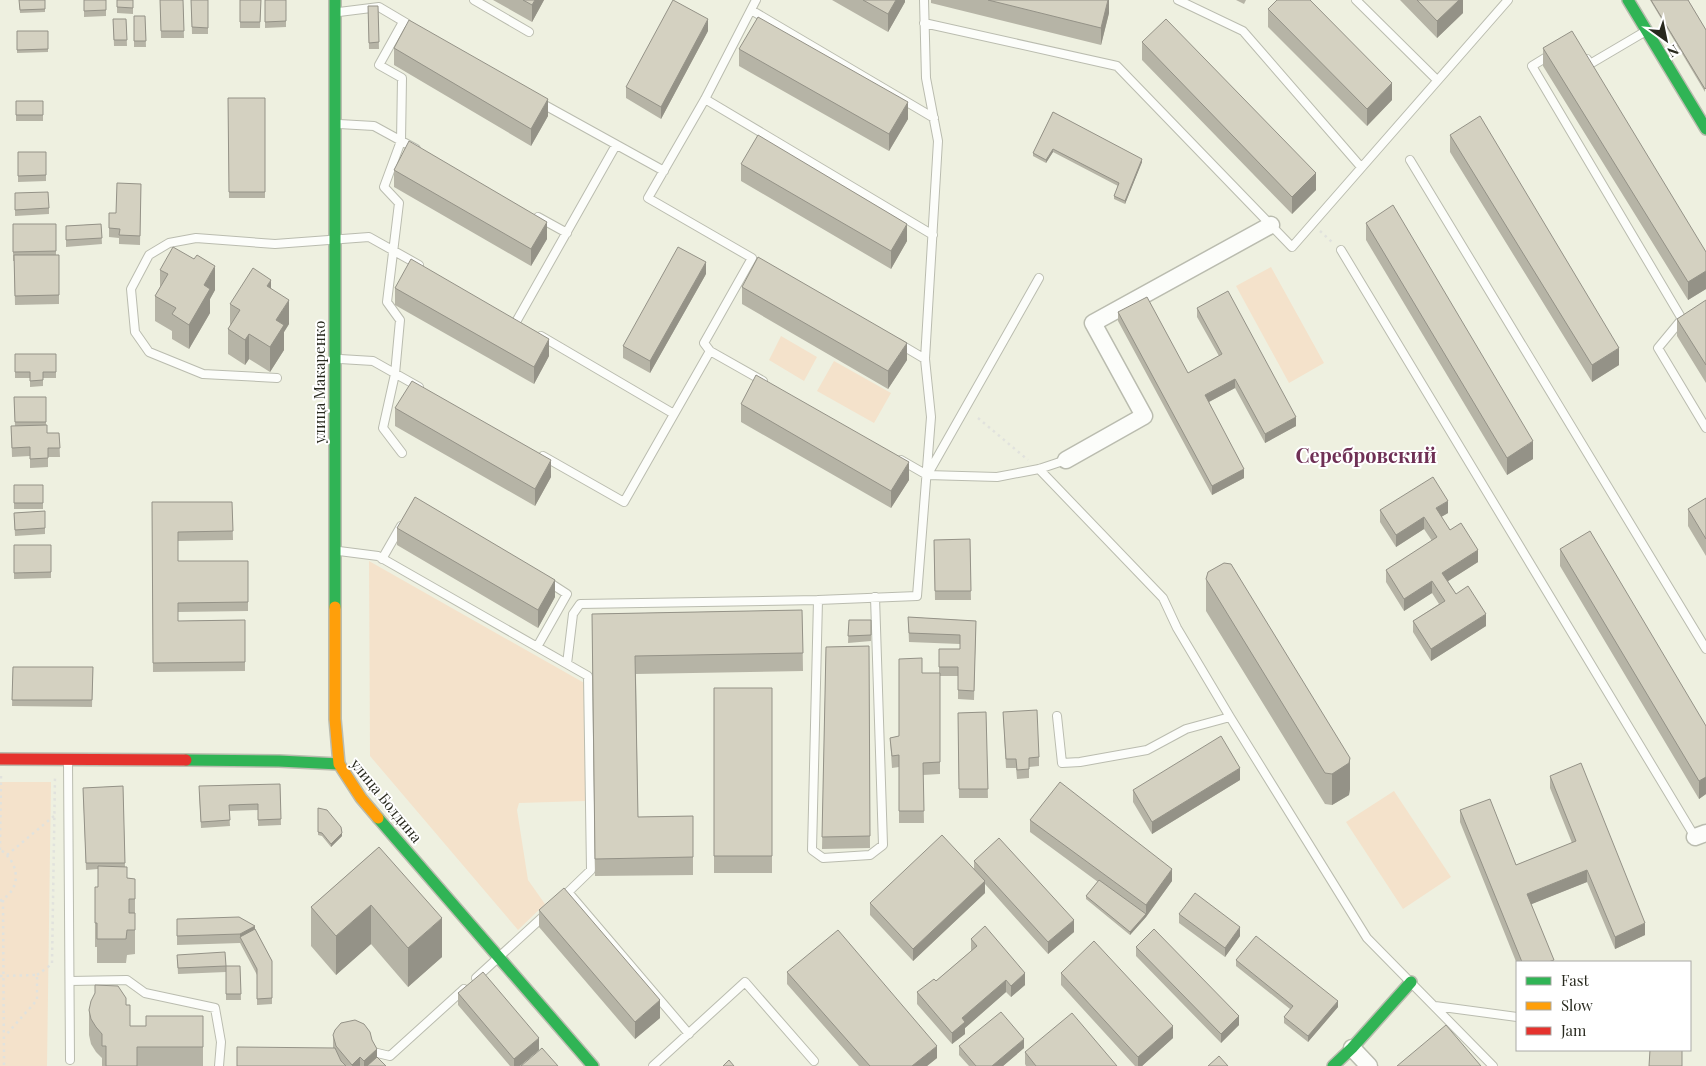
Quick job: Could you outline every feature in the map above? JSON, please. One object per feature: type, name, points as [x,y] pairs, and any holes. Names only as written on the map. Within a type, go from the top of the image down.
[{"type":"main road","name":"улица Макаренко","points":[[335,0],[334,720],[339,764]]},
{"type":"main road","points":[[1628,0],[1706,129]]},
{"type":"main road","name":"улица Болдина","points":[[0,759],[272,761],[339,764],[361,798],[593,1066]]},
{"type":"main road","points":[[1333,1066],[1352,1048],[1411,982]]},
{"type":"street","points":[[1066,460],[1144,416],[1093,323],[1271,225]]},
{"type":"street","points":[[1352,1048],[1368,1066]]},
{"type":"lane","points":[[474,0],[529,32]]},
{"type":"lane","points":[[756,0],[705,99],[648,198],[760,262]]},
{"type":"lane","points":[[567,664],[573,614],[580,604],[818,600],[917,596],[931,417],[925,360],[938,141],[926,78],[924,0]]},
{"type":"lane","points":[[1178,0],[1243,31],[1361,167]]},
{"type":"lane","points":[[1356,0],[1437,80]]},
{"type":"lane","points":[[924,23],[1117,66],[1292,247],[1508,0]]},
{"type":"lane","points":[[335,12],[380,8],[412,27]]},
{"type":"lane","points":[[752,10],[934,118]]},
{"type":"lane","points":[[402,453],[383,428],[395,374],[400,320],[387,302],[398,203],[384,187],[401,141],[402,78],[379,64],[403,22]]},
{"type":"lane","points":[[1585,56],[1590,64],[1646,30]]},
{"type":"lane","points":[[1560,48],[1532,66],[1682,319]]},
{"type":"lane","points":[[532,98],[664,170]]},
{"type":"lane","points":[[705,99],[932,235]]},
{"type":"lane","points":[[335,124],[374,126],[428,156]]},
{"type":"lane","points":[[516,322],[616,145]]},
{"type":"lane","points":[[1410,160],[1706,649]]},
{"type":"lane","points":[[532,213],[567,233]]},
{"type":"lane","points":[[277,378],[203,374],[149,352],[135,332],[131,289],[149,255],[169,243],[196,238],[275,244],[370,237],[426,270]]},
{"type":"lane","points":[[1341,250],[1701,835]]},
{"type":"lane","points":[[752,258],[704,343],[710,351],[768,385]]},
{"type":"lane","points":[[927,475],[1039,278]]},
{"type":"lane","points":[[1690,315],[1682,319],[1658,348],[1706,428]]},
{"type":"lane","points":[[508,317],[525,327]]},
{"type":"lane","points":[[533,332],[674,414]]},
{"type":"lane","points":[[892,340],[925,360]]},
{"type":"lane","points":[[539,454],[624,502],[710,351]]},
{"type":"lane","points":[[336,359],[373,361],[429,393]]},
{"type":"lane","points":[[894,456],[927,475],[997,477],[1066,460]]},
{"type":"lane","points":[[1039,468],[1163,598],[1177,628],[1230,717],[1367,938],[1493,1066]]},
{"type":"lane","points":[[382,559],[406,518]]},
{"type":"lane","points":[[334,550],[378,556],[588,676],[591,870],[390,1056],[366,1051]]},
{"type":"lane","points":[[537,647],[567,594],[542,578]]},
{"type":"lane","points":[[818,600],[812,850],[823,858],[870,855],[883,845],[875,597]]},
{"type":"lane","points":[[1057,716],[1062,763],[1080,762],[1147,750],[1186,729],[1230,717]]},
{"type":"lane","points":[[68,760],[70,1060]]},
{"type":"lane","points":[[568,892],[690,1034]]},
{"type":"lane","points":[[70,981],[127,980],[145,993],[214,1008],[221,1042],[219,1066]]},
{"type":"lane","points":[[653,1066],[745,982],[814,1061]]},
{"type":"lane","points":[[1434,1006],[1516,1017]]},
{"type":"path","points":[[1312,223],[1341,250]]},
{"type":"path","points":[[978,418],[1039,468]]},
{"type":"path","points":[[1,770],[0,850],[13,862],[16,870],[14,887],[1,901],[4,1066]]},
{"type":"path","points":[[2,976],[37,975],[52,964],[55,770]]},
{"type":"path","points":[[7,855],[54,816]]},
{"type":"path","points":[[4,1038],[37,1000],[37,975]]},
{"type":"shaded area","points":[[1271,267],[1324,363],[1289,383],[1236,286]]},
{"type":"shaded area","points":[[781,336],[817,357],[804,381],[769,360]]},
{"type":"shaded area","points":[[834,361],[891,393],[874,423],[817,391]]},
{"type":"shaded area","points":[[369,561],[586,684],[585,801],[519,803],[517,810],[528,880],[545,904],[518,930],[370,756]]},
{"type":"shaded area","points":[[0,782],[51,782],[47,1066],[0,1066]]},
{"type":"shaded area","points":[[1394,791],[1451,877],[1403,909],[1346,822]]},
{"type":"building","points":[[19,0],[45,0],[45,9],[20,10]]},
{"type":"building","points":[[84,0],[106,0],[106,10],[84,11]]},
{"type":"building","points":[[117,0],[133,0],[133,8],[117,7]]},
{"type":"building","points":[[160,0],[183,0],[184,31],[161,31]]},
{"type":"building","points":[[191,0],[208,0],[208,28],[192,27]]},
{"type":"building","points":[[240,0],[261,0],[260,22],[240,22]]},
{"type":"building","points":[[265,0],[286,0],[286,21],[265,22]]},
{"type":"building","points":[[523,0],[535,0],[532,5]]},
{"type":"building","points":[[673,0],[708,19],[661,107],[626,87]]},
{"type":"building","points":[[863,0],[896,0],[888,14]]},
{"type":"building","points":[[988,0],[1108,0],[1101,28]]},
{"type":"building","points":[[1277,0],[1310,0],[1392,83],[1367,109],[1268,9]]},
{"type":"building","points":[[1417,0],[1459,0],[1437,21]]},
{"type":"building","points":[[1651,0],[1688,0],[1706,30],[1705,89]]},
{"type":"building","points":[[368,6],[378,6],[379,42],[369,43]]},
{"type":"building","points":[[134,16],[145,16],[146,41],[134,41]]},
{"type":"building","points":[[758,17],[908,102],[889,134],[739,49]]},
{"type":"building","points":[[113,19],[126,19],[127,40],[114,40]]},
{"type":"building","points":[[1166,19],[1316,173],[1292,197],[1142,42]]},
{"type":"building","points":[[409,20],[548,99],[531,129],[394,48]]},
{"type":"building","points":[[17,31],[48,31],[48,49],[17,50]]},
{"type":"building","points":[[1572,31],[1706,252],[1706,271],[1688,282],[1543,48]]},
{"type":"building","points":[[228,98],[265,98],[265,192],[229,192]]},
{"type":"building","points":[[16,101],[43,101],[43,115],[16,115]]},
{"type":"building","points":[[1053,112],[1142,159],[1125,201],[1114,196],[1119,183],[1053,149],[1046,160],[1033,153]]},
{"type":"building","points":[[1480,116],[1619,348],[1592,365],[1450,135]]},
{"type":"building","points":[[758,135],[907,224],[891,251],[741,164]]},
{"type":"building","points":[[409,141],[547,222],[531,249],[394,170]]},
{"type":"building","points":[[18,152],[46,152],[46,175],[18,176]]},
{"type":"building","points":[[117,183],[141,184],[140,236],[119,235],[120,229],[109,228],[109,213],[116,213]]},
{"type":"building","points":[[48,192],[49,208],[15,210],[15,193]]},
{"type":"building","points":[[1393,205],[1533,441],[1507,458],[1366,223]]},
{"type":"building","points":[[13,224],[56,224],[56,251],[13,252]]},
{"type":"building","points":[[101,224],[102,238],[66,240],[66,226]]},
{"type":"building","points":[[173,247],[194,259],[197,255],[215,266],[204,285],[210,289],[189,325],[172,314],[176,308],[155,296],[168,274],[160,270]]},
{"type":"building","points":[[678,247],[706,262],[650,361],[623,346]]},
{"type":"building","points":[[14,255],[59,255],[59,295],[15,296]]},
{"type":"building","points":[[758,257],[907,343],[888,371],[742,287]]},
{"type":"building","points":[[411,259],[549,339],[534,367],[395,288]]},
{"type":"building","points":[[253,268],[271,280],[267,286],[289,300],[276,320],[284,325],[270,347],[249,334],[245,340],[228,329],[240,310],[230,304]]},
{"type":"building","points":[[1228,291],[1296,417],[1265,434],[1235,379],[1205,395],[1244,469],[1212,486],[1118,312],[1147,297],[1188,373],[1222,354],[1197,308]]},
{"type":"building","points":[[1706,300],[1706,365],[1677,319]]},
{"type":"building","points":[[15,354],[56,354],[56,372],[43,372],[43,380],[30,381],[30,372],[15,372]]},
{"type":"building","points":[[756,375],[909,462],[891,491],[741,404]]},
{"type":"building","points":[[412,381],[551,460],[535,489],[395,408]]},
{"type":"building","points":[[14,397],[46,397],[46,422],[15,422]]},
{"type":"building","points":[[47,425],[47,433],[59,433],[60,448],[48,448],[48,458],[30,459],[30,447],[12,448],[11,426]]},
{"type":"building","points":[[1433,477],[1448,501],[1436,508],[1450,530],[1461,523],[1478,550],[1442,573],[1456,594],[1468,586],[1486,614],[1431,649],[1413,621],[1445,601],[1432,581],[1404,599],[1386,570],[1437,537],[1424,517],[1396,535],[1380,510]]},
{"type":"building","points":[[14,485],[43,485],[43,503],[14,503]]},
{"type":"building","points":[[415,497],[555,580],[538,610],[397,528]]},
{"type":"building","points":[[1706,498],[1706,539],[1688,509]]},
{"type":"building","points":[[152,502],[232,502],[233,531],[178,532],[178,561],[248,561],[248,602],[178,603],[178,621],[245,620],[245,662],[153,663]]},
{"type":"building","points":[[45,511],[45,528],[15,530],[14,513]]},
{"type":"building","points":[[1590,531],[1706,726],[1706,777],[1699,781],[1560,549]]},
{"type":"building","points":[[970,539],[971,591],[935,591],[934,540]]},
{"type":"building","points":[[14,545],[51,545],[51,572],[14,573]]},
{"type":"building","points":[[1224,563],[1231,564],[1350,758],[1349,763],[1332,774],[1325,773],[1206,579],[1208,572]]},
{"type":"building","points":[[802,610],[803,653],[635,656],[638,817],[693,816],[693,857],[595,859],[592,614]]},
{"type":"building","points":[[908,617],[976,621],[974,691],[958,690],[958,667],[939,667],[939,649],[960,649],[960,635],[909,633]]},
{"type":"building","points":[[849,620],[871,620],[871,635],[848,636]]},
{"type":"building","points":[[869,646],[870,836],[822,837],[826,647]]},
{"type":"building","points":[[922,658],[922,673],[940,673],[940,762],[923,763],[924,811],[899,811],[899,755],[892,756],[890,738],[899,736],[899,659]]},
{"type":"building","points":[[13,667],[93,667],[92,700],[12,700]]},
{"type":"building","points":[[714,688],[772,688],[772,856],[714,856]]},
{"type":"building","points":[[1037,710],[1039,757],[1029,758],[1029,769],[1017,770],[1016,759],[1006,759],[1003,712]]},
{"type":"building","points":[[986,712],[988,789],[959,789],[958,713]]},
{"type":"building","points":[[1221,736],[1240,768],[1152,822],[1133,790]]},
{"type":"building","points":[[1581,763],[1645,923],[1615,937],[1587,870],[1527,894],[1554,960],[1522,961],[1460,810],[1490,799],[1516,865],[1576,841],[1550,776]]},
{"type":"building","points":[[1060,782],[1172,869],[1146,905],[1030,820]]},
{"type":"building","points":[[280,784],[281,819],[258,820],[258,804],[229,805],[230,820],[201,822],[199,786]]},
{"type":"building","points":[[123,786],[125,863],[86,863],[83,788]]},
{"type":"building","points":[[318,808],[327,810],[341,827],[342,833],[331,844],[322,833],[318,832]]},
{"type":"building","points":[[942,835],[985,881],[913,949],[870,903]]},
{"type":"building","points":[[999,838],[1074,920],[1048,942],[974,861]]},
{"type":"building","points":[[379,847],[442,918],[408,948],[371,905],[336,936],[311,907]]},
{"type":"building","points":[[98,866],[127,867],[127,878],[135,879],[135,899],[129,899],[129,913],[135,913],[135,930],[127,930],[126,939],[97,939],[95,887],[98,887]]},
{"type":"building","points":[[1099,880],[1146,914],[1130,932],[1086,896]]},
{"type":"building","points":[[564,888],[660,1000],[635,1022],[539,910]]},
{"type":"building","points":[[1195,893],[1240,927],[1225,948],[1179,914]]},
{"type":"building","points":[[239,917],[255,926],[240,934],[177,936],[177,919]]},
{"type":"building","points":[[985,926],[1025,973],[1011,986],[1006,980],[962,1018],[965,1022],[952,1033],[917,992],[934,979],[936,981],[977,946],[971,939]]},
{"type":"building","points":[[255,929],[272,961],[272,998],[257,999],[257,969],[240,937]]},
{"type":"building","points":[[1154,929],[1239,1016],[1221,1034],[1136,947]]},
{"type":"building","points":[[838,930],[937,1046],[912,1066],[870,1066],[787,972]]},
{"type":"building","points":[[1256,936],[1338,1001],[1308,1036],[1284,1017],[1293,1006],[1236,960]]},
{"type":"building","points":[[1094,941],[1173,1026],[1138,1057],[1061,973]]},
{"type":"building","points":[[225,952],[226,966],[178,968],[177,955]]},
{"type":"building","points":[[226,966],[240,966],[241,994],[226,994]]},
{"type":"building","points":[[483,972],[539,1038],[514,1059],[458,993]]},
{"type":"building","points":[[95,985],[118,986],[126,998],[126,1005],[130,1005],[130,1026],[146,1026],[146,1016],[203,1016],[203,1047],[137,1047],[137,1066],[106,1066],[106,1046],[102,1046],[102,1034],[91,1019],[89,1010],[95,993]]},
{"type":"building","points":[[1001,1012],[1024,1039],[992,1066],[976,1066],[959,1046]]},
{"type":"building","points":[[1072,1013],[1117,1066],[1036,1066],[1025,1052]]},
{"type":"building","points":[[355,1020],[364,1024],[370,1032],[377,1049],[364,1061],[360,1057],[352,1065],[336,1046],[333,1035],[341,1023]]},
{"type":"building","points":[[1446,1025],[1481,1066],[1397,1066]]},
{"type":"building","points":[[237,1047],[335,1048],[341,1061],[346,1066],[237,1066]]},
{"type":"building","points":[[542,1048],[558,1066],[521,1066]]},
{"type":"building","points":[[1650,1051],[1682,1051],[1682,1066],[1649,1066]]},
{"type":"building","points":[[1219,1056],[1228,1066],[1208,1066]]},
{"type":"building","points":[[377,1057],[386,1066],[367,1066]]},
{"type":"building","points":[[729,1060],[734,1066],[723,1066]]},
{"type":"traffic: fast","points":[[335,0],[335,607]]},
{"type":"traffic: fast","points":[[1628,0],[1706,129]]},
{"type":"traffic: fast","points":[[186,760],[339,764]]},
{"type":"traffic: fast","points":[[378,818],[593,1066]]},
{"type":"traffic: fast","points":[[1333,1066],[1352,1048],[1411,982]]},
{"type":"traffic: slow","points":[[335,607],[335,719],[339,764],[361,798],[378,818]]},
{"type":"traffic: jam","points":[[0,759],[186,760]]},
{"type":"district","name":"Серебровский","points":[[1366,456]]}]
